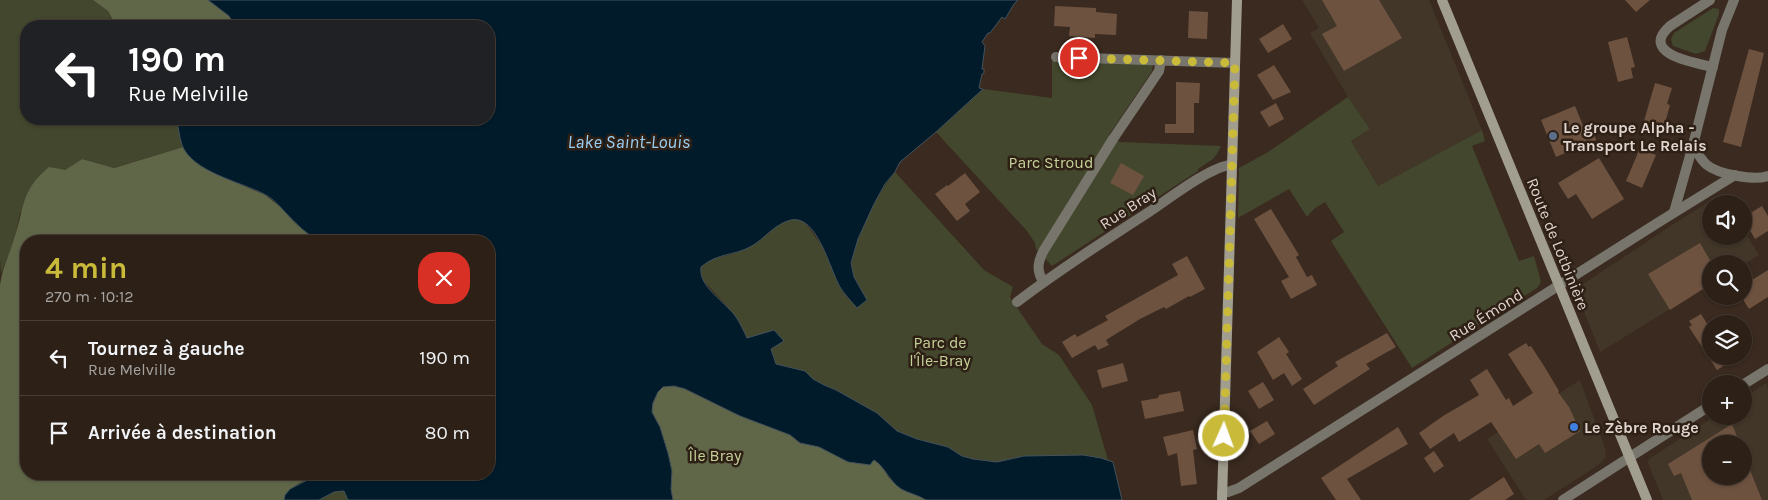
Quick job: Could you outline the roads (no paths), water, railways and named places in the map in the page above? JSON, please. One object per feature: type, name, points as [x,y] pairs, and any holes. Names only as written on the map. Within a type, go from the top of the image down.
[{"type":"main road","points":[[1222,496],[1237,0]]},
{"type":"main road","name":"Route de Lotbinière","points":[[1442,0],[1647,500]]},
{"type":"street","points":[[1710,0],[1670,26],[1665,31],[1661,40],[1666,52],[1676,58],[1713,67]]},
{"type":"street","points":[[1674,212],[1726,19],[1734,0]]},
{"type":"street","points":[[1056,57],[1235,63]]},
{"type":"street","points":[[1043,281],[1038,272],[1038,264],[1044,250],[1158,71],[1161,60]]},
{"type":"street","points":[[1693,145],[1698,156],[1709,166],[1735,175],[1756,179],[1768,176]]},
{"type":"street","name":"Rue Bray","points":[[1016,302],[1043,281],[1212,172],[1223,166],[1231,166]]},
{"type":"street","name":"Rue Émond","points":[[1222,496],[1240,488],[1735,175]]},
{"type":"street","points":[[1752,379],[1768,369]]},
{"type":"street","points":[[1563,500],[1702,411]]},
{"type":"water","name":"Lake Saint-Louis","points":[[208,0],[1018,0],[1005,19],[1002,17],[982,42],[985,46],[982,69],[984,69],[984,73],[982,74],[979,88],[983,89],[900,162],[874,204],[858,239],[851,263],[854,277],[867,300],[857,308],[848,298],[840,287],[822,245],[808,226],[800,220],[785,222],[750,247],[707,262],[701,267],[701,274],[708,288],[732,311],[747,338],[774,330],[784,341],[771,349],[776,364],[805,371],[813,379],[877,413],[897,431],[917,439],[948,447],[962,456],[973,459],[997,462],[1024,456],[1083,455],[1101,458],[1113,462],[1122,500],[926,500],[901,489],[874,460],[870,465],[848,462],[819,447],[800,443],[790,435],[740,416],[685,389],[674,386],[663,387],[658,392],[653,403],[652,412],[660,427],[668,453],[672,471],[671,489],[673,500],[348,500],[344,491],[334,492],[319,500],[284,500],[285,495],[290,489],[307,480],[495,480],[495,235],[310,235],[269,197],[218,175],[196,162],[187,154],[182,145],[177,125],[495,125],[495,20],[231,20]]},
{"type":"place","name":"Le groupe Alpha - Transport Le Relais","points":[[1553,136]]},
{"type":"place","name":"Le Zèbre Rouge","points":[[1574,427]]},
{"type":"park label","name":"Parc Stroud","points":[[1051,162]]},
{"type":"park label","name":"Parc de l'Île-Bray","points":[[940,351]]},
{"type":"park label","name":"Île Bray","points":[[715,455]]}]
